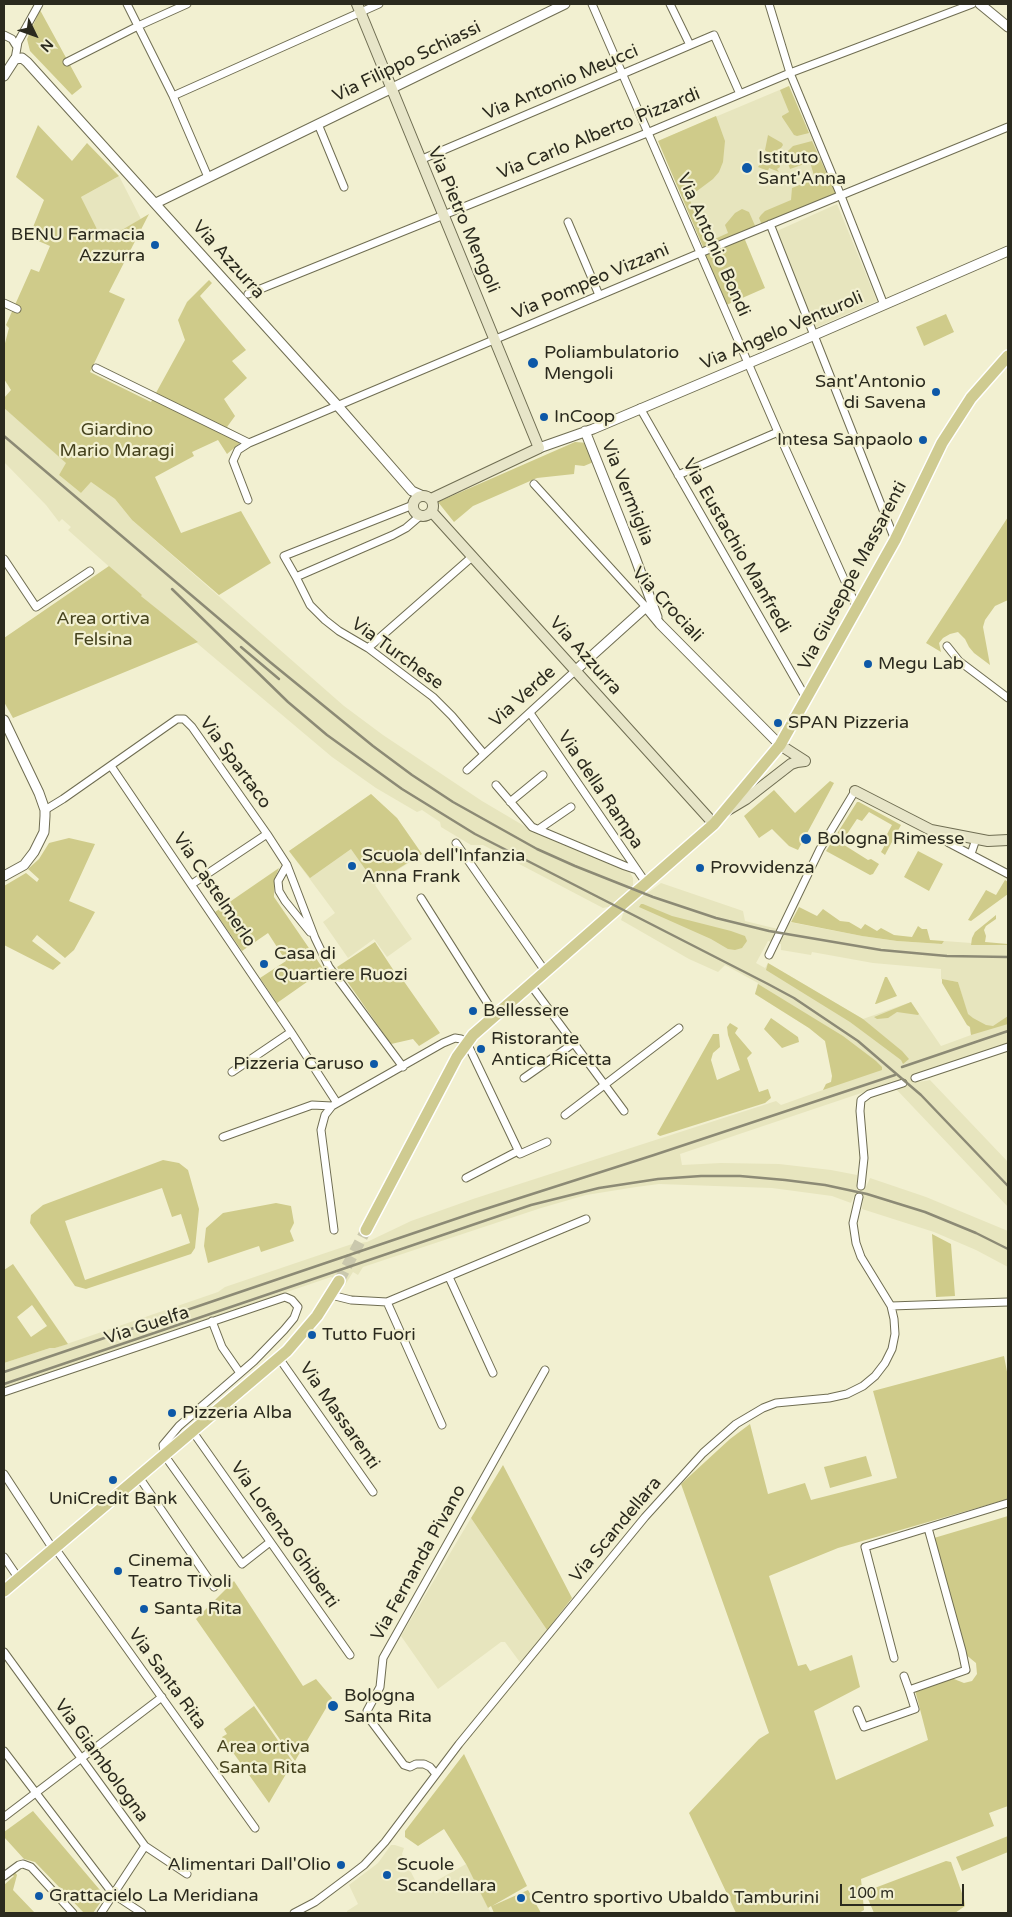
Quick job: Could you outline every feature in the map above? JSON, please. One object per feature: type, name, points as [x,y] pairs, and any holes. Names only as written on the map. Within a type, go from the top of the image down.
[{"type":"main road","name":"Via Pietro Mengoli","points":[[358,8],[539,448]]},
{"type":"main road","name":"Via Giuseppe Massarenti","points":[[366,1230],[457,1057],[467,1043],[495,1015],[714,824],[780,745],[895,540],[942,443],[971,398],[1008,356]]},
{"type":"main road","name":"Via Angelo Venturoli","points":[[418,498],[539,448]]},
{"type":"main road","points":[[418,498],[434,505],[432,512],[426,516],[420,516],[414,512],[418,498]]},
{"type":"main road","name":"Via Azzurra","points":[[432,512],[714,824]]},
{"type":"main road","name":"Via Giuseppe Massarenti","points":[[725,811],[746,799],[791,764],[805,761],[780,745]]},
{"type":"main road","points":[[855,791],[931,830],[976,839],[1008,840]]},
{"type":"main road","points":[[4,1591],[280,1358],[317,1316],[339,1281]]},
{"type":"street","points":[[4,76],[15,59],[17,47],[39,4]]},
{"type":"street","points":[[127,4],[173,96],[208,177]]},
{"type":"street","points":[[67,62],[138,26],[187,4]]},
{"type":"street","points":[[173,96],[358,8],[379,4]]},
{"type":"street","name":"Via Filippo Schiassi","points":[[156,203],[565,4]]},
{"type":"street","name":"Via Antonio Bondi","points":[[592,4],[778,432],[857,608]]},
{"type":"street","points":[[670,4],[690,45]]},
{"type":"street","points":[[769,4],[790,73],[884,305]]},
{"type":"street","name":"Via Carlo Alberto Pizzardi","points":[[244,296],[648,133],[790,73],[972,4]]},
{"type":"street","points":[[980,4],[1008,27]]},
{"type":"street","points":[[4,35],[12,39],[17,47]]},
{"type":"street","name":"Via Antonio Meucci","points":[[420,160],[714,35],[740,94]]},
{"type":"street","name":"Via Azzurra","points":[[15,59],[22,58],[27,62],[244,296],[418,498]]},
{"type":"street","points":[[318,124],[344,187]]},
{"type":"street","name":"Via Pompeo Vizzani","points":[[248,500],[232,462],[238,450],[249,443],[599,295],[1008,126]]},
{"type":"street","points":[[568,222],[599,295]]},
{"type":"street","points":[[770,224],[895,540]]},
{"type":"street","name":"Via Angelo Venturoli","points":[[539,448],[585,431],[814,336],[1008,251]]},
{"type":"street","points":[[4,303],[17,309]]},
{"type":"street","points":[[96,368],[249,443]]},
{"type":"street","name":"Via Eustachio Manfredi","points":[[640,408],[806,698]]},
{"type":"street","name":"Via Vermiglia","points":[[585,431],[660,624]]},
{"type":"street","points":[[678,475],[778,432]]},
{"type":"street","name":"Via Crociali","points":[[534,484],[660,624],[780,745]]},
{"type":"street","name":"Via Turchese","points":[[418,498],[284,556],[310,605],[325,620],[368,648],[433,697],[484,754]]},
{"type":"street","points":[[296,577],[393,535],[406,528],[420,516]]},
{"type":"street","points":[[368,648],[473,556]]},
{"type":"street","points":[[4,559],[36,607],[90,571]]},
{"type":"street","name":"Via Verde","points":[[467,770],[646,608]]},
{"type":"street","points":[[947,646],[959,661],[1008,698]]},
{"type":"street","name":"Via della Rampa","points":[[530,713],[646,883]]},
{"type":"street","name":"Via Spartaco","points":[[45,810],[177,719],[184,719],[192,727],[267,834],[287,866],[315,938],[329,967],[403,1066]]},
{"type":"street","points":[[4,720],[36,784],[45,810],[44,832],[38,847],[24,864],[4,876]]},
{"type":"street","name":"Via Castelmerlo","points":[[111,766],[291,1032],[334,1104]]},
{"type":"street","points":[[510,802],[543,775]]},
{"type":"street","points":[[496,785],[532,827],[637,870]]},
{"type":"street","points":[[769,955],[820,849],[855,791]]},
{"type":"street","points":[[539,829],[571,807]]},
{"type":"street","points":[[931,830],[949,843],[1008,874]]},
{"type":"street","points":[[192,884],[267,834]]},
{"type":"street","points":[[971,854],[976,839]]},
{"type":"street","points":[[456,843],[545,971]]},
{"type":"street","name":"Via Spartaco","points":[[287,866],[278,881],[279,891],[315,938]]},
{"type":"street","points":[[421,898],[495,1015]]},
{"type":"street","points":[[530,984],[624,1111]]},
{"type":"street","points":[[565,1115],[679,1028]]},
{"type":"street","points":[[232,1072],[291,1032]]},
{"type":"street","points":[[334,1230],[321,1130],[325,1115],[334,1104],[450,1040],[459,1038],[467,1043],[520,1154],[547,1142]]},
{"type":"street","points":[[524,1078],[574,1043]]},
{"type":"street","points":[[915,1078],[1008,1047]]},
{"type":"street","points":[[861,1186],[864,1158],[860,1111],[861,1100],[869,1094],[903,1083]]},
{"type":"street","points":[[223,1137],[312,1105],[334,1104]]},
{"type":"street","points":[[466,1178],[518,1150]]},
{"type":"street","name":"Via Scandellara","points":[[294,1913],[315,1902],[364,1865],[400,1824],[436,1774],[640,1524],[703,1452],[736,1424],[764,1408],[776,1403],[829,1398],[847,1394],[863,1386],[875,1376],[885,1363],[892,1349],[895,1334],[891,1306],[861,1257],[856,1243],[852,1223],[859,1197]]},
{"type":"street","points":[[331,1295],[351,1300],[387,1302],[586,1220]]},
{"type":"street","points":[[449,1277],[493,1373]]},
{"type":"street","name":"Via Guelfa","points":[[4,1392],[285,1297],[292,1300],[298,1307],[294,1318],[240,1373]]},
{"type":"street","points":[[387,1302],[442,1426]]},
{"type":"street","points":[[891,1306],[1008,1302]]},
{"type":"street","points":[[212,1321],[222,1347],[240,1373],[179,1426],[163,1444],[165,1456],[242,1564],[270,1542]]},
{"type":"street","name":"Via Massarenti","points":[[280,1358],[373,1492]]},
{"type":"street","name":"Via Fernanda Pivano","points":[[436,1774],[430,1767],[424,1764],[416,1764],[410,1767],[404,1765],[368,1717],[367,1711],[380,1687],[383,1658],[545,1370]]},
{"type":"street","name":"Via Lorenzo Ghiberti","points":[[193,1432],[350,1655]]},
{"type":"street","name":"Via Santa Rita","points":[[4,1474],[54,1548],[255,1828]]},
{"type":"street","points":[[138,1477],[214,1586]]},
{"type":"street","points":[[894,1658],[865,1547],[1008,1503]]},
{"type":"street","points":[[908,1690],[966,1670],[928,1528]]},
{"type":"street","points":[[4,1557],[19,1579]]},
{"type":"street","name":"Via Giambologna","points":[[4,1652],[145,1846],[187,1874]]},
{"type":"street","points":[[857,1710],[864,1727],[915,1709],[904,1676]]},
{"type":"street","points":[[4,1817],[162,1697]]},
{"type":"street","points":[[4,1751],[113,1894],[142,1913]]},
{"type":"street","points":[[101,1913],[145,1846]]},
{"type":"street","points":[[4,1876],[19,1865],[23,1864],[31,1867],[73,1913]]},
{"type":"shaded area","name":"Istituto Sant'Anna","points":[[789,86],[836,194],[704,249],[658,141]]},
{"type":"shaded area","points":[[119,176],[141,219],[103,241],[81,197]]},
{"type":"shaded area","points":[[837,204],[877,301],[815,328],[777,231]]},
{"type":"shaded area","points":[[4,408],[67,463],[59,475],[81,493],[91,482],[115,499],[132,520],[344,706],[383,735],[482,801],[526,827],[629,871],[633,878],[633,886],[649,892],[661,883],[743,911],[745,921],[786,931],[789,922],[897,941],[942,944],[944,941],[971,943],[971,945],[1008,945],[1008,1044],[914,1077],[919,1082],[930,1080],[1008,1162],[1008,1207],[896,1089],[906,1086],[900,1080],[680,1154],[682,1165],[721,1163],[779,1164],[831,1170],[857,1175],[857,1185],[866,1187],[870,1178],[926,1197],[1008,1231],[1008,1267],[976,1250],[934,1232],[862,1209],[863,1198],[859,1197],[854,1196],[851,1203],[832,1196],[772,1188],[659,1184],[586,1195],[541,1208],[363,1267],[358,1275],[353,1272],[345,1285],[331,1277],[4,1388],[4,1363],[55,1348],[352,1244],[367,1242],[411,1221],[473,1199],[776,1101],[781,1105],[823,1090],[826,1084],[851,1075],[839,1052],[809,1028],[755,994],[758,983],[725,965],[718,972],[689,959],[621,920],[623,914],[608,907],[603,908],[483,845],[471,845],[441,827],[440,822],[422,810],[417,812],[376,788],[332,757],[141,596],[68,530],[71,527],[62,519],[59,522],[46,505],[4,462]],"holes":[[[768,941],[781,944],[781,950],[811,955],[812,952],[873,963],[941,969],[941,979],[958,982],[971,1035],[941,1046],[911,1002],[863,1019],[768,963],[765,968],[756,963]]]},
{"type":"shaded area","name":"Scuola dell'Infanzia Anna Frank","points":[[371,794],[397,818],[422,854],[375,885],[412,939],[387,957],[374,939],[348,958],[323,922],[335,913],[289,851]]},
{"type":"shaded area","points":[[471,1518],[547,1630],[522,1665],[505,1642],[501,1642],[438,1689],[401,1636]]},
{"type":"shaded area","name":"Scuole Scandellara","points":[[391,1845],[404,1848],[402,1854],[420,1890],[466,1864],[491,1913],[347,1913],[347,1911],[358,1904],[349,1885],[378,1863]]},
{"type":"green space","points":[[40,10],[82,87],[72,95],[30,51],[27,39]]},
{"type":"green space","points":[[789,86],[809,133],[794,135],[782,117],[789,112],[780,90]]},
{"type":"green space","points":[[716,116],[725,141],[723,162],[719,172],[713,179],[688,196],[708,242],[728,233],[725,225],[735,213],[742,209],[749,212],[756,228],[704,249],[658,141]]},
{"type":"green space","name":"Giardino Mario Maragi","points":[[38,125],[72,161],[87,143],[119,176],[81,197],[103,241],[149,214],[109,292],[125,299],[90,372],[151,402],[185,340],[178,320],[187,302],[209,280],[212,283],[200,296],[246,350],[232,361],[247,378],[224,399],[235,416],[227,427],[246,438],[227,454],[218,440],[192,452],[194,456],[155,477],[181,533],[241,511],[271,563],[219,595],[132,520],[115,499],[91,482],[81,493],[59,475],[66,463],[4,408],[4,398],[11,390],[4,379],[4,347],[9,328],[6,325],[31,269],[39,272],[50,246],[29,237],[44,200],[16,177]]},
{"type":"green space","points":[[768,135],[783,145],[769,154],[765,150]]},
{"type":"green space","points":[[812,141],[836,194],[762,225],[759,218],[765,211],[791,200],[792,188],[815,179],[810,162],[790,169],[785,154],[793,146]]},
{"type":"green space","points":[[775,161],[779,163],[780,167],[777,169],[779,172],[769,168],[768,171],[758,167],[762,162]]},
{"type":"green space","points":[[743,235],[765,288],[724,306],[700,253]]},
{"type":"green space","points":[[946,314],[954,332],[924,346],[916,327]]},
{"type":"green space","points":[[575,442],[589,443],[596,461],[584,466],[575,465],[574,474],[537,478],[473,506],[454,522],[438,502]]},
{"type":"green space","points":[[1008,517],[1008,600],[995,606],[985,620],[983,627],[990,665],[974,653],[958,632],[943,638],[939,643],[941,652],[926,643]]},
{"type":"green space","name":"Area ortiva Felsina","points":[[109,566],[141,596],[198,642],[13,718],[4,702],[4,638]]},
{"type":"green space","points":[[830,781],[834,783],[798,850],[789,846],[772,829],[759,838],[744,816],[774,790],[795,813]]},
{"type":"green space","points":[[371,794],[397,818],[422,854],[375,883],[351,849],[310,878],[289,851]]},
{"type":"green space","points":[[857,802],[901,825],[885,855],[881,852],[887,841],[885,838],[892,825],[869,812],[862,821],[857,819],[841,843],[868,860],[871,859],[879,864],[873,874],[870,875],[826,851]]},
{"type":"green space","points":[[69,838],[95,844],[69,901],[95,912],[74,950],[65,958],[37,935],[32,941],[61,963],[53,970],[4,945],[4,886],[26,873],[37,882],[39,879],[28,869],[39,859],[49,843]]},
{"type":"green space","points":[[918,851],[943,864],[929,891],[904,877]]},
{"type":"green space","points":[[279,868],[274,881],[274,897],[324,970],[277,1003],[260,978],[286,961],[268,933],[242,951],[215,912]]},
{"type":"green space","points":[[1005,880],[1008,882],[1008,894],[971,921],[968,920],[986,890],[996,895]]},
{"type":"green space","points":[[641,904],[672,916],[731,931],[745,936],[747,941],[742,948],[728,949],[711,939],[639,907]]},
{"type":"green space","points":[[799,907],[817,916],[823,909],[840,921],[849,922],[861,929],[865,924],[877,931],[881,928],[894,935],[912,937],[918,926],[922,929],[927,929],[930,940],[944,941],[942,944],[897,941],[791,922]]},
{"type":"green space","points":[[996,915],[996,919],[986,926],[984,930],[985,942],[1008,945],[971,945],[975,932]]},
{"type":"green space","points":[[375,942],[440,1033],[419,1046],[413,1039],[391,1044],[337,967]]},
{"type":"green space","points":[[768,963],[863,1019],[909,1059],[903,1064],[901,1060],[850,1022],[766,970]]},
{"type":"green space","points":[[885,977],[887,977],[897,996],[875,1004]]},
{"type":"green space","points":[[942,979],[958,982],[968,1014],[973,1018],[986,1025],[993,1026],[1008,1016],[1008,1024],[971,1035],[970,1027],[942,983]]},
{"type":"green space","points":[[758,984],[843,1036],[876,1061],[882,1067],[882,1070],[823,1090],[826,1084],[831,1082],[832,1076],[825,1041],[809,1028],[755,994]]},
{"type":"green space","points":[[911,1002],[918,1015],[897,1012],[888,1018],[877,1019],[874,1017]]},
{"type":"green space","points":[[771,1018],[798,1037],[799,1042],[782,1048],[764,1029]]},
{"type":"green space","points":[[730,1023],[738,1028],[735,1033],[752,1053],[747,1058],[759,1092],[768,1089],[771,1098],[765,1103],[660,1136],[657,1134],[713,1034],[719,1034],[720,1047],[713,1053],[711,1060],[717,1080],[740,1070],[728,1035],[727,1027]]},
{"type":"green space","points":[[163,1160],[179,1163],[188,1170],[199,1209],[195,1248],[191,1254],[86,1289],[75,1286],[30,1223],[31,1215],[43,1205]],"holes":[[[162,1188],[172,1217],[181,1214],[190,1243],[85,1280],[65,1221]]]},
{"type":"green space","points":[[276,1203],[291,1206],[294,1223],[290,1231],[294,1241],[261,1252],[259,1246],[208,1263],[204,1246],[206,1228],[223,1213]]},
{"type":"green space","points":[[932,1234],[951,1244],[955,1296],[936,1297]]},
{"type":"green space","points":[[13,1264],[68,1344],[4,1363],[4,1270]],"holes":[[[32,1305],[47,1326],[31,1337],[17,1317]]]},
{"type":"green space","points":[[1004,1356],[1008,1377],[1008,1499],[838,1548],[769,1576],[798,1666],[806,1664],[810,1671],[852,1655],[860,1687],[814,1711],[836,1780],[928,1740],[915,1690],[945,1679],[954,1679],[964,1683],[972,1681],[977,1674],[976,1663],[965,1654],[934,1538],[1008,1516],[1008,1806],[989,1813],[994,1826],[861,1879],[864,1910],[859,1913],[736,1913],[689,1813],[759,1739],[769,1733],[681,1484],[730,1439],[750,1424],[768,1494],[805,1483],[811,1500],[897,1478],[873,1391]]},
{"type":"green space","points":[[866,1456],[872,1476],[830,1488],[824,1467]]},
{"type":"green space","points":[[503,1465],[572,1598],[547,1630],[471,1518]]},
{"type":"green space","points":[[234,1581],[303,1686],[316,1679],[332,1698],[295,1761],[196,1619]]},
{"type":"green space","name":"Area ortiva Santa Rita","points":[[254,1706],[293,1762],[269,1803],[222,1737],[227,1734],[224,1729]]},
{"type":"green space","points":[[464,1754],[527,1886],[492,1906],[528,1890],[541,1913],[494,1913],[491,1906],[488,1908],[466,1864],[444,1829],[418,1846],[405,1837],[405,1831]]},
{"type":"green space","points":[[33,1811],[105,1896],[93,1913],[84,1913],[35,1862],[24,1859],[4,1837],[4,1832]]},
{"type":"green space","points":[[1008,1836],[1008,1852],[962,1871],[956,1857]]},
{"type":"green space","points":[[946,1861],[951,1862],[965,1906],[955,1913],[874,1913],[868,1899],[868,1894],[872,1889]]},
{"type":"green space","points":[[14,1871],[17,1875],[13,1890],[35,1913],[4,1913],[4,1885],[14,1876],[10,1873]]},
{"type":"tunnel","points":[[339,1281],[366,1230]]},
{"type":"railway","points":[[4,436],[270,662],[373,746],[453,802],[537,849],[653,897],[716,918],[769,931],[881,950],[947,956],[1008,957]]},
{"type":"railway","points":[[172,589],[288,702],[327,735],[402,789],[475,834],[794,998],[858,1041],[921,1095],[1008,1186]]},
{"type":"railway","points":[[241,647],[279,679]]},
{"type":"railway","points":[[902,1067],[1008,1031]]},
{"type":"railway","points":[[4,1372],[476,1212],[895,1075]]},
{"type":"railway","points":[[4,1384],[531,1205],[599,1188],[658,1179],[740,1176],[825,1185],[867,1194],[925,1212],[976,1233],[1008,1249]]},
{"type":"place","name":"Istituto Sant'Anna","points":[[747,168]]},
{"type":"place","name":"BENU Farmacia Azzurra","points":[[155,245]]},
{"type":"place","name":"Poliambulatorio Mengoli","points":[[533,363]]},
{"type":"place","name":"Sant'Antonio di Savena","points":[[936,392]]},
{"type":"place","name":"InCoop","points":[[544,417]]},
{"type":"place","name":"Intesa Sanpaolo","points":[[923,440]]},
{"type":"place","name":"Megu Lab","points":[[868,664]]},
{"type":"place","name":"SPAN Pizzeria","points":[[778,723]]},
{"type":"place","name":"Bologna Rimesse","points":[[806,839]]},
{"type":"place","name":"Scuola dell'Infanzia Anna Frank","points":[[352,866]]},
{"type":"place","name":"Provvidenza","points":[[700,868]]},
{"type":"place","name":"Casa di Quartiere Ruozi","points":[[264,964]]},
{"type":"place","name":"Bellessere","points":[[473,1011]]},
{"type":"place","name":"Ristorante Antica Ricetta","points":[[481,1049]]},
{"type":"place","name":"Pizzeria Caruso","points":[[374,1064]]},
{"type":"place","name":"Tutto Fuori","points":[[312,1335]]},
{"type":"place","name":"Pizzeria Alba","points":[[172,1413]]},
{"type":"place","name":"UniCredit Bank","points":[[113,1480]]},
{"type":"place","name":"Cinema Teatro Tivoli","points":[[118,1571]]},
{"type":"place","name":"Santa Rita","points":[[144,1609]]},
{"type":"place","name":"Bologna Santa Rita","points":[[333,1706]]},
{"type":"place","name":"Alimentari Dall'Olio","points":[[341,1865]]},
{"type":"place","name":"Scuole Scandellara","points":[[387,1875]]},
{"type":"place","name":"Grattacielo La Meridiana","points":[[39,1896]]},
{"type":"place","name":"Centro sportivo Ubaldo Tamburini","points":[[521,1898]]}]
